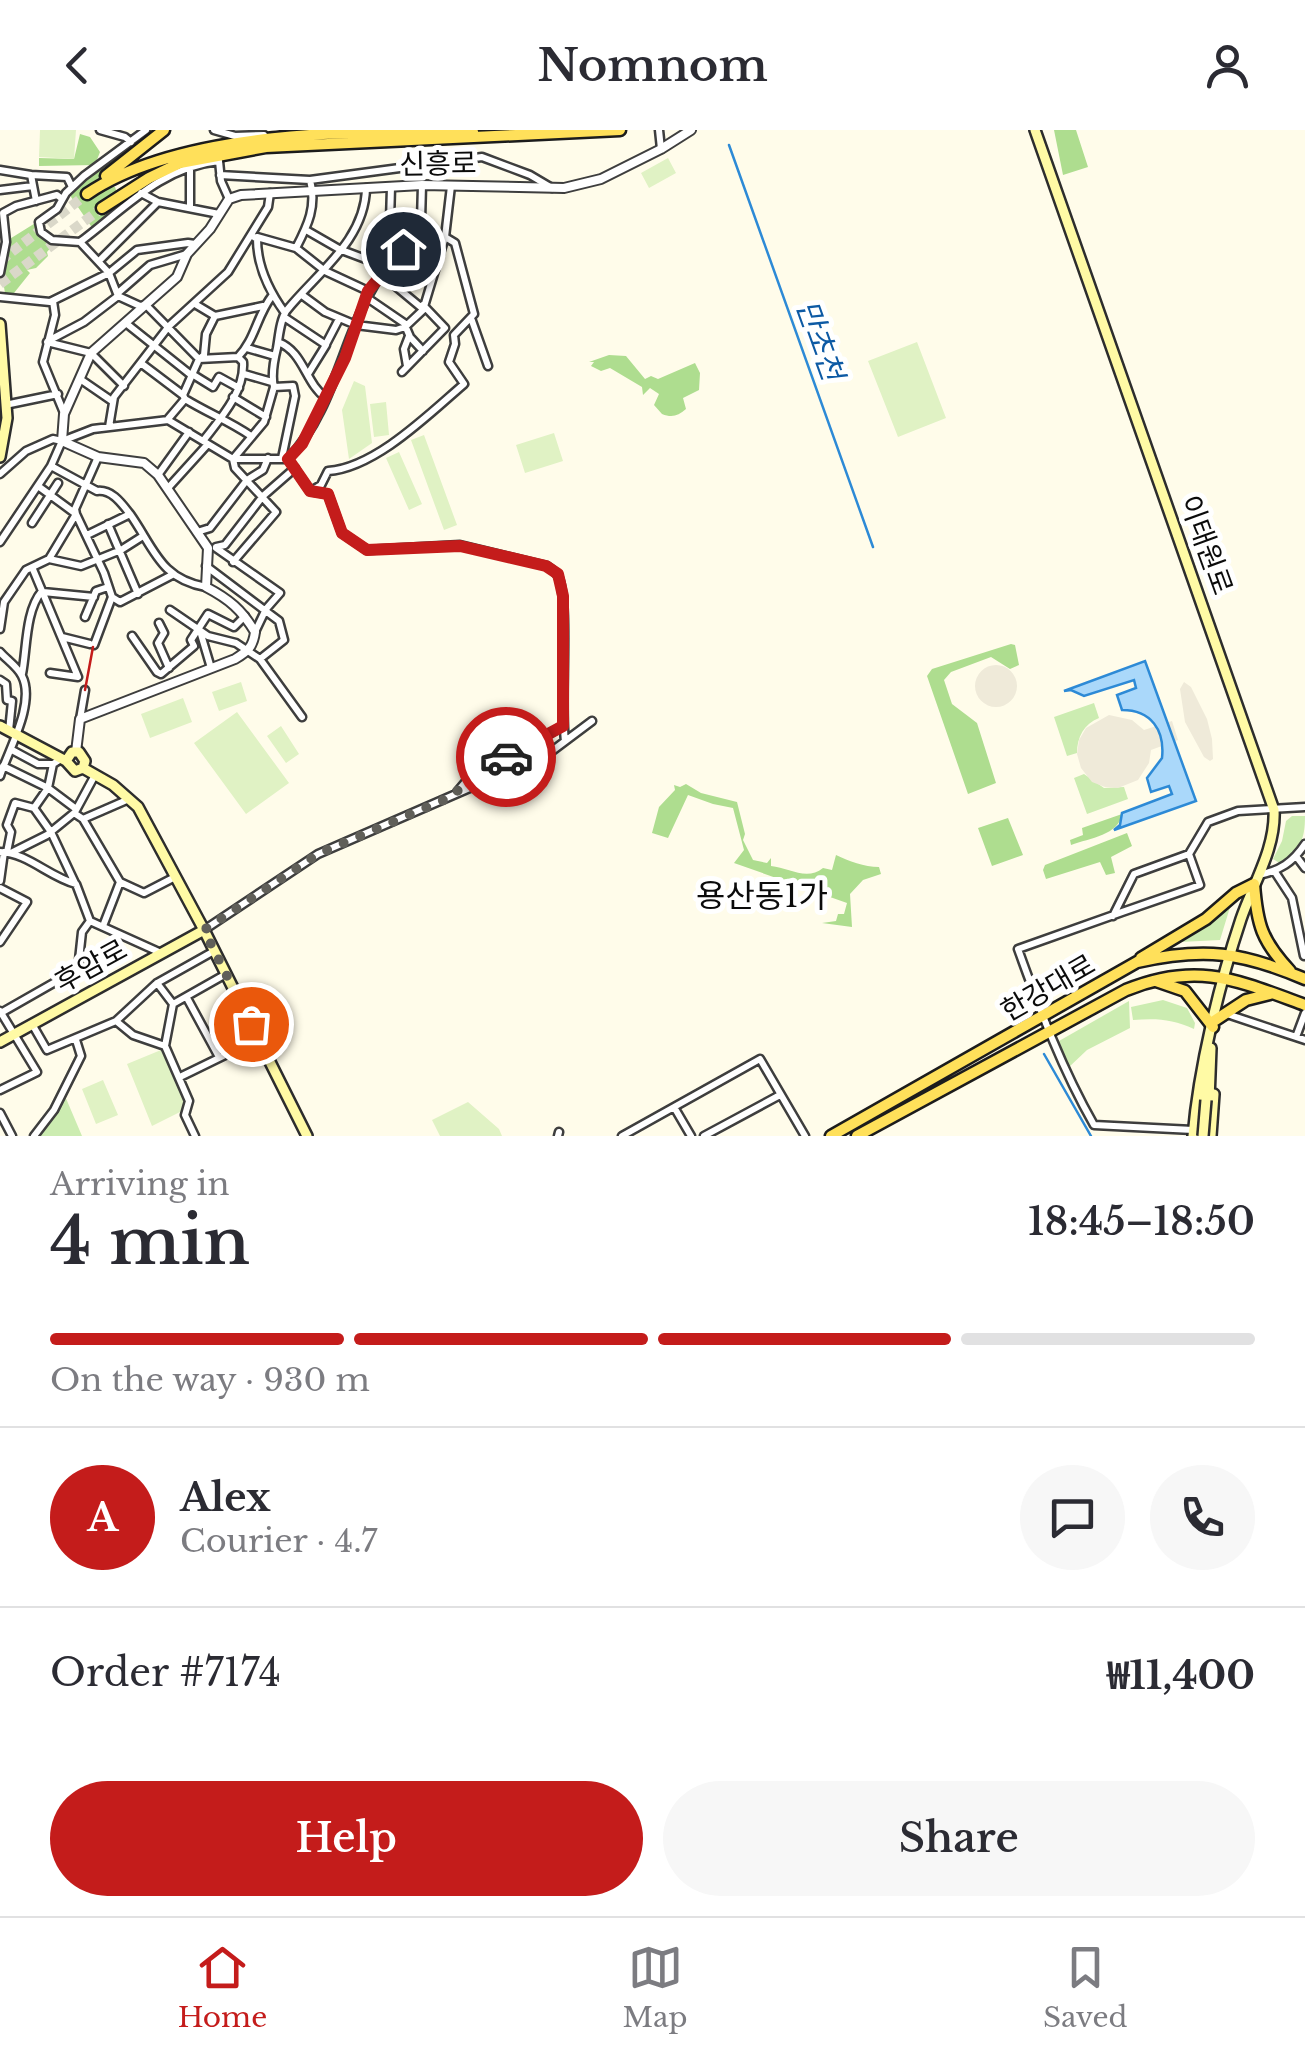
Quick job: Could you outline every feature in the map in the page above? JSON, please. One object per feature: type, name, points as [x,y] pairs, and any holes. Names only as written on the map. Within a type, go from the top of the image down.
[{"type":"main road","points":[[98,186],[100,180],[164,130]]},
{"type":"main road","points":[[102,208],[180,164],[249,150],[620,130]]},
{"type":"main road","name":"이태원로","points":[[1035,130],[1274,810]]},
{"type":"main road","points":[[87,194],[128,170],[168,155],[266,136],[454,131],[494,135]]},
{"type":"main road","points":[[316,133],[424,139]]},
{"type":"main road","points":[[128,170],[127,180],[138,189]]},
{"type":"main road","points":[[0,324],[6,418],[0,458]]},
{"type":"main road","points":[[0,444],[4,406]]},
{"type":"main road","points":[[9,730],[75,771],[83,768]]},
{"type":"main road","points":[[60,761],[76,752],[84,756],[83,768]]},
{"type":"main road","points":[[83,768],[130,799],[204,930],[306,1136]]},
{"type":"main road","points":[[1202,1132],[1201,1070],[1230,955],[1273,835],[1274,810]]},
{"type":"main road","points":[[1137,962],[1206,920],[1256,880]]},
{"type":"main road","points":[[1256,880],[1258,924],[1264,939],[1293,974]]},
{"type":"main road","name":"후암로","points":[[0,1042],[204,930]]},
{"type":"main road","name":"한강대로","points":[[830,1136],[1137,962],[1177,953],[1230,955],[1305,980]]},
{"type":"main road","name":"한강대로","points":[[857,1136],[1150,980],[1206,974],[1305,1004]]},
{"type":"main road","points":[[1150,980],[1185,992],[1213,1027],[1217,1055],[1202,1132]]},
{"type":"main road","points":[[1202,1132],[1213,1027],[1246,1000],[1272,994]]},
{"type":"street","points":[[100,130],[125,136],[131,142]]},
{"type":"street","points":[[214,130],[235,136],[266,136]]},
{"type":"street","points":[[659,130],[662,150]]},
{"type":"street","name":"신흥로","points":[[229,199],[240,194],[391,186],[553,188],[601,180],[662,150],[691,130]]},
{"type":"street","points":[[142,131],[72,187],[57,209],[39,222],[41,232],[52,240],[80,242],[109,272],[118,294],[140,306],[146,305]]},
{"type":"street","points":[[220,175],[310,180],[482,157],[553,188]]},
{"type":"street","points":[[0,542],[51,466],[62,440],[64,414],[91,353],[128,324],[177,276],[186,254],[229,199],[219,162],[190,166],[138,189],[80,242]]},
{"type":"street","points":[[190,166],[190,208]]},
{"type":"street","points":[[0,170],[67,177],[72,187]]},
{"type":"street","points":[[31,175],[36,201]]},
{"type":"street","points":[[296,248],[311,216],[310,180]]},
{"type":"street","points":[[420,257],[422,185]]},
{"type":"street","points":[[0,190],[34,186]]},
{"type":"street","points":[[367,259],[384,230],[391,186]]},
{"type":"street","points":[[446,328],[405,370],[407,331],[423,307],[445,236],[451,186]]},
{"type":"street","points":[[232,460],[266,418],[284,315],[347,244],[366,207],[366,188]]},
{"type":"street","points":[[138,189],[158,202],[219,214]]},
{"type":"street","points":[[12,190],[16,206]]},
{"type":"street","points":[[108,426],[112,401],[169,326],[228,272],[268,206],[270,192]]},
{"type":"street","points":[[0,272],[6,242],[2,213],[56,194],[62,199]]},
{"type":"street","points":[[100,261],[158,202]]},
{"type":"street","points":[[388,214],[403,249],[433,268]]},
{"type":"street","points":[[306,230],[384,271],[454,335],[449,362],[464,384],[408,432],[346,470],[328,471],[321,485],[310,491]]},
{"type":"street","points":[[251,235],[296,248],[325,271],[367,294],[404,322],[423,351]]},
{"type":"street","points":[[251,235],[257,240],[257,258],[272,296],[284,315],[326,344]]},
{"type":"street","points":[[445,236],[455,243],[474,314],[454,335]]},
{"type":"street","points":[[0,297],[26,298],[40,304],[54,301],[109,272],[137,250],[195,244]]},
{"type":"street","points":[[0,458],[9,461],[53,440],[108,426],[168,420],[232,460],[285,458],[302,444],[326,398],[367,294],[403,249]]},
{"type":"street","points":[[47,342],[84,322],[150,265],[186,254]]},
{"type":"street","points":[[302,295],[339,319],[356,325],[407,331]]},
{"type":"street","points":[[199,359],[238,356],[247,348],[272,296]]},
{"type":"street","points":[[54,301],[43,362],[64,414]]},
{"type":"street","points":[[196,304],[215,316],[264,306]]},
{"type":"street","points":[[146,305],[199,359]]},
{"type":"street","points":[[168,420],[204,355],[206,334],[215,316]]},
{"type":"street","points":[[471,318],[488,366]]},
{"type":"street","points":[[308,374],[339,319]]},
{"type":"street","points":[[128,324],[191,375],[212,386],[219,377],[239,388]]},
{"type":"street","points":[[47,342],[91,353],[124,386]]},
{"type":"street","points":[[278,342],[288,346],[316,391],[326,398]]},
{"type":"street","points":[[247,348],[275,356]]},
{"type":"street","points":[[168,488],[205,443],[239,388],[244,362],[238,356]]},
{"type":"street","points":[[142,364],[213,416],[222,416],[252,436]]},
{"type":"street","points":[[244,374],[293,386],[285,458]]},
{"type":"street","points":[[80,379],[112,401]]},
{"type":"street","points":[[4,406],[58,394]]},
{"type":"street","points":[[233,398],[266,418]]},
{"type":"street","points":[[158,474],[189,432]]},
{"type":"street","points":[[62,440],[98,457],[144,463],[158,474],[212,548],[280,593],[266,609],[249,651],[80,719]]},
{"type":"street","points":[[0,474],[26,451]]},
{"type":"street","points":[[0,628],[4,602],[26,570],[49,559],[76,514],[98,457]]},
{"type":"street","points":[[197,532],[210,528],[248,480],[263,470],[268,458]]},
{"type":"street","points":[[285,458],[310,491],[328,494],[342,533],[367,550],[460,546],[546,566],[558,574],[563,596],[565,741]]},
{"type":"street","points":[[232,460],[276,512],[233,562]]},
{"type":"street","points":[[51,466],[117,498],[172,575],[232,600],[256,632]]},
{"type":"street","points":[[212,548],[225,544],[263,496],[295,468]]},
{"type":"street","points":[[32,524],[58,483]]},
{"type":"street","points":[[38,486],[76,514],[112,597],[120,602],[172,575]]},
{"type":"street","points":[[87,534],[130,514]]},
{"type":"street","points":[[108,524],[138,594]]},
{"type":"street","points":[[49,559],[81,566],[121,550],[143,536]]},
{"type":"street","points":[[206,587],[206,566],[212,548]]},
{"type":"street","points":[[206,566],[279,621],[284,640],[260,660]]},
{"type":"street","points":[[32,567],[78,676],[50,674]]},
{"type":"street","points":[[86,616],[96,591],[108,587]]},
{"type":"street","points":[[9,730],[25,691],[22,676],[36,598],[43,592],[94,597]]},
{"type":"street","points":[[62,637],[92,645],[112,597]]},
{"type":"street","points":[[170,610],[208,636],[236,643],[249,651],[302,717]]},
{"type":"street","points":[[132,636],[156,672],[167,670],[194,646],[191,640],[208,614],[234,627],[245,616]]},
{"type":"street","points":[[158,623],[164,633],[158,644],[168,684]]},
{"type":"street","points":[[199,629],[211,668]]},
{"type":"street","points":[[0,652],[22,676]]},
{"type":"street","points":[[0,680],[6,684],[6,700],[12,702],[12,750],[0,776]]},
{"type":"street","points":[[76,752],[85,690]]},
{"type":"street","points":[[204,930],[318,854],[548,754],[592,721]]},
{"type":"street","points":[[453,796],[468,779],[563,726]]},
{"type":"street","points":[[12,750],[38,764],[60,761]]},
{"type":"street","points":[[34,808],[60,761]]},
{"type":"street","points":[[3,766],[48,788],[75,811],[120,882],[144,893],[175,877]]},
{"type":"street","points":[[5,853],[50,832],[75,811],[95,775]]},
{"type":"street","points":[[83,819],[130,799]]},
{"type":"street","points":[[0,942],[27,902],[0,884],[11,832],[7,825],[15,803],[34,808],[50,832],[90,921],[161,953]]},
{"type":"street","points":[[1113,916],[1134,874],[1189,854],[1208,822],[1238,811],[1305,807]]},
{"type":"street","points":[[1256,880],[1276,872],[1305,844]]},
{"type":"street","points":[[5,853],[27,859],[57,878],[76,884]]},
{"type":"street","points":[[1100,1136],[1070,1083],[1018,949],[1200,885],[1189,854]]},
{"type":"street","points":[[1296,856],[1305,868]]},
{"type":"street","points":[[1276,872],[1292,898],[1304,956],[1282,963]]},
{"type":"street","points":[[103,926],[120,882]]},
{"type":"street","points":[[1296,916],[1305,910]]},
{"type":"street","points":[[0,1090],[37,1072],[1,1012],[78,968],[82,932],[90,921]]},
{"type":"street","points":[[32,1024],[48,1050],[76,1040],[116,1022],[157,983],[214,951]]},
{"type":"street","points":[[173,1004],[226,974]]},
{"type":"street","points":[[157,983],[173,1004],[165,1046],[189,1100],[186,1115],[195,1136]]},
{"type":"street","points":[[187,998],[219,1057]]},
{"type":"street","points":[[1227,1014],[1301,1038],[1305,1012]]},
{"type":"street","points":[[116,1022],[133,1035],[165,1046]]},
{"type":"street","points":[[180,1077],[258,1038]]},
{"type":"street","points":[[34,1136],[54,1110],[81,1056],[76,1040]]},
{"type":"street","points":[[622,1136],[760,1059],[805,1136]]},
{"type":"street","points":[[704,1136],[780,1095]]},
{"type":"street","points":[[674,1107],[690,1136]]},
{"type":"street","points":[[0,1112],[12,1136]]},
{"type":"street","points":[[1094,1125],[1202,1132]]},
{"type":"green space","points":[[40,130],[76,130],[74,159],[39,157]]},
{"type":"green space","points":[[151,130],[159,130],[81,192],[89,200],[115,187],[117,193],[98,206],[104,215],[129,193],[165,175],[93,229],[69,194]]},
{"type":"green space","points":[[1054,130],[1076,130],[1088,167],[1063,175]]},
{"type":"green space","points":[[80,134],[90,137],[100,152],[95,165],[39,166],[39,158],[74,159]]},
{"type":"green space","points":[[668,158],[676,173],[649,188],[641,173]]},
{"type":"green space","points":[[37,222],[40,237],[53,245],[36,268],[27,270],[30,273],[14,293],[5,293],[8,240]]},
{"type":"green space","points":[[917,342],[946,418],[898,437],[868,361]]},
{"type":"green space","points":[[609,355],[626,356],[645,379],[658,379],[695,363],[700,373],[699,390],[683,398],[686,409],[680,413],[662,414],[654,405],[659,394],[650,388],[643,395],[642,387],[610,368],[601,371],[589,362]]},
{"type":"green space","points":[[354,381],[365,386],[372,443],[349,459],[342,410]]},
{"type":"green space","points":[[386,402],[389,435],[374,437],[370,404]]},
{"type":"green space","points":[[554,433],[563,461],[525,473],[516,445]]},
{"type":"green space","points":[[424,435],[457,525],[444,530],[411,440]]},
{"type":"green space","points":[[399,452],[422,504],[409,510],[386,458]]},
{"type":"green space","points":[[1015,645],[1019,665],[1010,669],[991,657],[951,672],[944,680],[952,704],[977,723],[996,783],[968,794],[927,676],[932,669]]},
{"type":"green space","points":[[241,682],[247,701],[219,711],[212,692]]},
{"type":"green space","points":[[183,698],[192,722],[150,738],[141,714]]},
{"type":"green space","points":[[1094,703],[1099,718],[1082,732],[1077,753],[1067,756],[1054,717]]},
{"type":"green space","points":[[237,712],[289,783],[246,814],[194,743]]},
{"type":"green space","points":[[281,726],[299,754],[286,763],[267,736]]},
{"type":"green space","points":[[1084,774],[1104,788],[1124,787],[1128,799],[1087,814],[1074,778]]},
{"type":"green space","points":[[686,784],[701,793],[737,802],[743,840],[753,860],[767,863],[771,858],[771,866],[804,874],[823,868],[832,870],[836,855],[879,867],[881,874],[863,880],[850,894],[852,927],[822,923],[836,921],[838,914],[844,914],[847,903],[734,863],[744,850],[733,808],[688,795],[668,838],[652,833],[659,807],[675,790],[674,785]]},
{"type":"green space","points":[[1122,814],[1110,831],[1071,845],[1070,840],[1083,835],[1082,828]]},
{"type":"green space","points":[[1292,816],[1305,816],[1304,832],[1297,849],[1281,864],[1273,859],[1286,821]]},
{"type":"green space","points":[[1008,818],[1023,855],[992,866],[978,828]]},
{"type":"green space","points":[[1127,833],[1132,846],[1111,857],[1115,873],[1106,875],[1100,862],[1046,879],[1045,865]]},
{"type":"green space","points":[[1231,904],[1220,940],[1180,942],[1183,937]]},
{"type":"green space","points":[[1163,1000],[1187,1008],[1194,1029],[1164,1020],[1133,1020],[1131,1007]]},
{"type":"green space","points":[[1129,1001],[1130,1028],[1087,1050],[1068,1068],[1059,1041]]},
{"type":"green space","points":[[161,1050],[185,1102],[182,1111],[152,1126],[127,1064]]},
{"type":"green space","points":[[103,1080],[118,1115],[96,1124],[82,1089]]},
{"type":"green space","points":[[65,1096],[82,1136],[37,1136]]},
{"type":"green space","points":[[468,1102],[502,1136],[440,1136],[432,1120]]},
{"type":"shaded area","points":[[996,665],[1011,671],[1017,686],[1011,701],[996,707],[981,701],[975,686],[981,671]]},
{"type":"shaded area","points":[[1184,682],[1191,687],[1207,719],[1212,739],[1210,761],[1185,722],[1180,689]]},
{"type":"shaded area","points":[[1109,715],[1132,720],[1144,730],[1172,721],[1178,740],[1151,750],[1149,763],[1138,780],[1118,788],[1092,782],[1081,768],[1077,754],[1086,728]]},
{"type":"water","points":[[1145,661],[1196,801],[1114,830],[1120,825],[1122,813],[1172,794],[1169,786],[1151,792],[1147,778],[1162,758],[1161,739],[1148,718],[1122,710],[1117,695],[1136,688],[1134,680],[1084,696],[1064,691]]},
{"type":"waterway","name":"만초천","points":[[729,145],[873,547]]},
{"type":"waterway","name":"만초천","points":[[1044,1054],[1091,1136]]},
{"type":"tunnel","points":[[0,261],[87,194]]},
{"type":"tunnel","points":[[0,284],[102,208]]},
{"type":"railway","points":[[85,690],[93,647]]},
{"type":"way so far","points":[[251,1024],[204,930],[318,854],[453,796],[468,779],[506,757]]},
{"type":"district","name":"용산동1가","points":[[762,896]]},
{"type":"route","points":[[403,249],[368,291],[345,358],[302,444],[288,459],[310,491],[328,494],[342,533],[367,550],[460,546],[546,566],[558,574],[563,596],[563,726],[506,757]]}]
